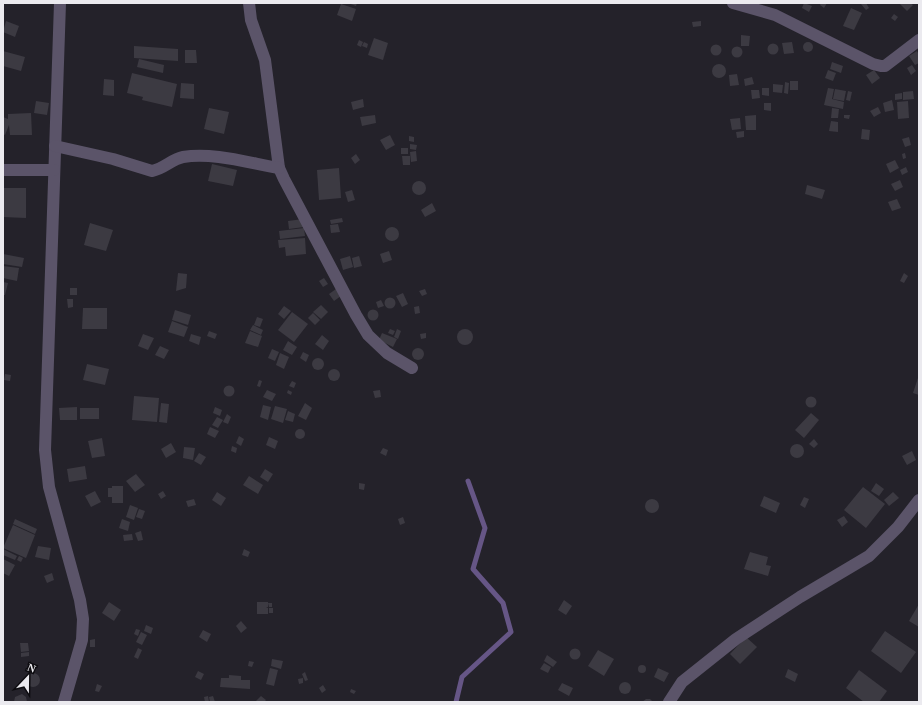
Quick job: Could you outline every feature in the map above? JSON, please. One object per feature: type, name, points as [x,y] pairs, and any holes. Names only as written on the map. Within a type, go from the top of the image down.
[{"type":"street","points":[[60,3],[45,450],[49,487],[80,600],[83,619],[82,640],[64,702]]},
{"type":"street","points":[[249,3],[251,20],[265,60],[279,168],[368,335],[386,352],[412,368]]},
{"type":"street","points":[[733,3],[775,15],[873,64],[881,66],[885,66],[919,40]]},
{"type":"street","points":[[55,146],[113,159],[152,171],[157,171],[176,159],[200,156],[216,157],[279,168]]},
{"type":"street","points":[[3,170],[54,170]]},
{"type":"street","points":[[669,702],[682,682],[736,640],[800,597],[870,556],[898,527],[919,500]]},
{"type":"building","points":[[348,3],[357,3],[356,6]]},
{"type":"building","points":[[804,3],[812,6],[809,12],[802,8]]},
{"type":"building","points":[[821,3],[827,3],[824,8],[820,5]]},
{"type":"building","points":[[866,3],[869,8],[866,10],[861,4]]},
{"type":"building","points":[[899,3],[910,3],[913,5],[907,11]]},
{"type":"building","points":[[341,4],[356,9],[352,21],[337,15]]},
{"type":"building","points":[[851,8],[862,13],[854,30],[843,26]]},
{"type":"building","points":[[894,14],[898,17],[895,21],[891,18]]},
{"type":"building","points":[[6,21],[19,26],[15,37],[3,32]]},
{"type":"building","points":[[701,21],[701,26],[693,27],[692,22]]},
{"type":"building","points":[[741,35],[750,36],[749,46],[741,46]]},
{"type":"building","points":[[374,38],[388,43],[383,60],[368,55]]},
{"type":"building","points":[[359,40],[363,42],[361,47],[357,45]]},
{"type":"building","points":[[364,42],[368,44],[367,48],[362,46]]},
{"type":"building","points":[[792,42],[794,53],[784,54],[782,43]]},
{"type":"building","points":[[808,42],[813,47],[808,52],[803,47]]},
{"type":"building","points":[[773,43],[777,45],[779,49],[777,53],[773,55],[769,53],[767,49],[769,45]]},
{"type":"building","points":[[716,44],[720,46],[722,50],[720,54],[716,56],[712,54],[710,50],[712,46]]},
{"type":"building","points":[[134,46],[178,49],[178,61],[134,58]]},
{"type":"building","points":[[735,47],[739,47],[741,48],[741,56],[735,57],[732,54],[732,50]]},
{"type":"building","points":[[185,50],[196,50],[197,63],[185,63]]},
{"type":"building","points":[[3,51],[25,57],[21,71],[3,66]]},
{"type":"building","points":[[917,51],[919,55],[919,63],[915,65],[909,56]]},
{"type":"building","points":[[139,59],[164,65],[163,73],[137,67]]},
{"type":"building","points":[[832,62],[843,66],[841,73],[830,69]]},
{"type":"building","points":[[719,64],[724,66],[726,71],[724,76],[719,78],[714,76],[712,71],[714,66]]},
{"type":"building","points":[[912,65],[916,71],[911,75],[907,68]]},
{"type":"building","points":[[828,70],[836,73],[833,81],[825,78]]},
{"type":"building","points":[[874,70],[880,78],[872,84],[866,75]]},
{"type":"building","points":[[132,73],[177,84],[172,107],[142,100],[143,97],[127,93]]},
{"type":"building","points":[[737,74],[739,85],[730,86],[729,75]]},
{"type":"building","points":[[752,77],[754,84],[745,86],[744,79]]},
{"type":"building","points":[[104,79],[114,80],[114,96],[103,95]]},
{"type":"building","points":[[790,81],[798,81],[798,90],[790,90]]},
{"type":"building","points":[[785,82],[789,83],[788,94],[784,93]]},
{"type":"building","points":[[181,83],[194,84],[194,99],[180,98]]},
{"type":"building","points":[[773,84],[783,85],[782,93],[773,92]]},
{"type":"building","points":[[762,88],[769,88],[769,96],[762,95]]},
{"type":"building","points":[[828,88],[834,89],[832,99],[844,102],[843,109],[824,105]]},
{"type":"building","points":[[835,89],[846,91],[844,101],[833,99]]},
{"type":"building","points":[[751,90],[759,90],[760,98],[752,99]]},
{"type":"building","points":[[848,91],[852,92],[850,101],[846,100]]},
{"type":"building","points":[[913,91],[914,99],[903,100],[903,92]]},
{"type":"building","points":[[902,93],[902,99],[895,100],[895,94]]},
{"type":"building","points":[[363,99],[364,107],[353,110],[351,102]]},
{"type":"building","points":[[892,100],[894,110],[885,112],[883,103]]},
{"type":"building","points":[[36,101],[49,103],[47,115],[34,113]]},
{"type":"building","points":[[908,101],[909,118],[898,119],[897,102]]},
{"type":"building","points":[[764,103],[771,103],[771,111],[764,110]]},
{"type":"building","points":[[878,107],[881,113],[874,117],[870,111]]},
{"type":"building","points":[[209,108],[229,112],[224,134],[204,129]]},
{"type":"building","points":[[832,108],[839,109],[838,118],[831,118]]},
{"type":"building","points":[[31,113],[32,135],[10,135],[9,125],[5,135],[3,134],[3,117],[8,119],[8,114]]},
{"type":"building","points":[[375,115],[376,123],[362,126],[360,117]]},
{"type":"building","points":[[756,115],[756,130],[746,130],[745,116]]},
{"type":"building","points":[[844,115],[850,115],[849,119],[844,118]]},
{"type":"building","points":[[740,118],[741,129],[732,130],[730,119]]},
{"type":"building","points":[[831,121],[838,122],[838,132],[829,131]]},
{"type":"building","points":[[862,129],[870,130],[869,140],[861,139]]},
{"type":"building","points":[[744,131],[744,137],[737,138],[736,132]]},
{"type":"building","points":[[390,135],[395,145],[386,150],[380,140]]},
{"type":"building","points":[[409,136],[414,137],[414,142],[409,141]]},
{"type":"building","points":[[909,137],[911,145],[905,147],[902,139]]},
{"type":"building","points":[[410,144],[417,145],[416,150],[410,149]]},
{"type":"building","points":[[401,148],[408,148],[408,154],[401,154]]},
{"type":"building","points":[[416,151],[417,161],[411,162],[410,152]]},
{"type":"building","points":[[905,153],[906,158],[903,159],[902,154]]},
{"type":"building","points":[[356,154],[360,160],[355,164],[351,158]]},
{"type":"building","points":[[402,156],[410,156],[410,165],[403,165]]},
{"type":"building","points":[[895,160],[899,168],[890,173],[886,164]]},
{"type":"building","points":[[212,164],[237,170],[233,186],[208,181]]},
{"type":"building","points":[[906,167],[908,172],[902,175],[900,170]]},
{"type":"building","points":[[339,168],[341,198],[319,200],[317,170]]},
{"type":"building","points":[[900,180],[903,187],[895,191],[891,184]]},
{"type":"building","points":[[419,181],[424,183],[426,188],[424,193],[419,195],[414,193],[412,188],[414,183]]},
{"type":"building","points":[[807,185],[825,190],[822,199],[805,194]]},
{"type":"building","points":[[3,188],[26,188],[26,218],[3,217]]},
{"type":"building","points":[[352,190],[355,200],[348,202],[345,192]]},
{"type":"building","points":[[897,199],[901,208],[892,211],[888,202]]},
{"type":"building","points":[[432,203],[436,211],[425,217],[421,210]]},
{"type":"building","points":[[342,218],[343,222],[331,224],[330,220]]},
{"type":"building","points":[[303,219],[304,227],[289,229],[288,221]]},
{"type":"building","points":[[90,223],[113,230],[106,251],[84,245]]},
{"type":"building","points":[[338,224],[340,232],[331,233],[330,225]]},
{"type":"building","points":[[389,227],[395,227],[399,231],[399,237],[395,241],[389,241],[385,237],[385,231]]},
{"type":"building","points":[[304,228],[305,236],[280,239],[279,231]]},
{"type":"building","points":[[305,238],[306,254],[286,256],[285,247],[279,248],[278,240]]},
{"type":"building","points":[[389,251],[392,260],[383,263],[380,254]]},
{"type":"building","points":[[3,254],[24,258],[22,267],[3,264]]},
{"type":"building","points":[[350,256],[353,267],[343,270],[340,259]]},
{"type":"building","points":[[359,256],[362,266],[354,268],[352,258]]},
{"type":"building","points":[[3,266],[19,268],[17,281],[3,278]]},
{"type":"building","points":[[178,273],[187,274],[186,288],[176,291]]},
{"type":"building","points":[[904,273],[908,276],[904,283],[900,281]]},
{"type":"building","points":[[324,278],[328,284],[323,287],[319,281]]},
{"type":"building","points":[[3,282],[8,283],[5,295],[3,295]]},
{"type":"building","points":[[70,288],[77,288],[77,295],[70,295]]},
{"type":"building","points":[[336,289],[341,296],[334,301],[329,294]]},
{"type":"building","points":[[425,289],[427,294],[422,296],[419,291]]},
{"type":"building","points":[[403,293],[408,304],[402,307],[396,296]]},
{"type":"building","points":[[390,297],[394,299],[396,303],[394,307],[390,309],[386,307],[384,303],[386,299]]},
{"type":"building","points":[[67,299],[73,299],[73,307],[68,308]]},
{"type":"building","points":[[381,300],[384,306],[378,308],[376,302]]},
{"type":"building","points":[[321,305],[328,312],[321,319],[313,312]]},
{"type":"building","points":[[284,306],[291,311],[284,319],[278,314]]},
{"type":"building","points":[[419,306],[420,313],[415,314],[414,307]]},
{"type":"building","points":[[83,308],[107,308],[107,329],[82,329]]},
{"type":"building","points":[[373,309],[377,311],[379,315],[377,319],[373,321],[369,319],[367,315],[369,311]]},
{"type":"building","points":[[175,310],[191,315],[188,325],[172,320]]},
{"type":"building","points":[[292,312],[308,324],[294,342],[278,330]]},
{"type":"building","points":[[313,313],[320,320],[315,325],[308,318]]},
{"type":"building","points":[[257,317],[263,319],[260,327],[254,325]]},
{"type":"building","points":[[172,321],[188,327],[184,337],[168,332]]},
{"type":"building","points":[[253,325],[263,330],[261,335],[250,330]]},
{"type":"building","points":[[390,329],[395,331],[393,335],[388,333]]},
{"type":"building","points":[[397,329],[401,331],[398,339],[394,337]]},
{"type":"building","points":[[462,329],[468,329],[473,334],[471,343],[468,345],[462,345],[457,340],[457,334]]},
{"type":"building","points":[[209,331],[217,334],[215,339],[207,336]]},
{"type":"building","points":[[250,331],[262,336],[258,347],[245,343]]},
{"type":"building","points":[[382,333],[397,339],[393,347],[379,340]]},
{"type":"building","points":[[426,333],[426,338],[421,339],[420,334]]},
{"type":"building","points":[[143,334],[154,338],[148,350],[138,346]]},
{"type":"building","points":[[191,334],[201,337],[199,345],[189,341]]},
{"type":"building","points":[[322,335],[329,341],[323,350],[315,344]]},
{"type":"building","points":[[288,341],[297,347],[292,355],[283,350]]},
{"type":"building","points":[[160,346],[169,350],[164,359],[155,355]]},
{"type":"building","points":[[418,348],[422,350],[424,354],[422,358],[418,360],[414,358],[412,354],[414,350]]},
{"type":"building","points":[[272,349],[279,352],[275,361],[268,358]]},
{"type":"building","points":[[303,352],[309,355],[306,362],[300,358]]},
{"type":"building","points":[[280,353],[289,357],[284,369],[276,365]]},
{"type":"building","points":[[316,358],[320,358],[324,364],[320,370],[316,370],[312,366],[312,362]]},
{"type":"building","points":[[87,364],[109,369],[105,385],[83,380]]},
{"type":"building","points":[[332,369],[336,369],[340,375],[336,381],[332,381],[328,377],[328,373]]},
{"type":"building","points":[[5,374],[11,375],[10,381],[4,380]]},
{"type":"building","points":[[919,375],[919,395],[913,393]]},
{"type":"building","points":[[259,380],[262,381],[260,387],[257,386]]},
{"type":"building","points":[[292,381],[296,383],[294,388],[289,386]]},
{"type":"building","points":[[227,386],[231,386],[233,387],[233,395],[227,396],[224,393],[224,389]]},
{"type":"building","points":[[267,390],[276,394],[272,401],[263,397]]},
{"type":"building","points":[[288,390],[292,392],[291,395],[287,393]]},
{"type":"building","points":[[380,390],[381,397],[375,398],[373,391]]},
{"type":"building","points":[[134,396],[159,398],[157,422],[132,420]]},
{"type":"building","points":[[809,397],[813,397],[815,398],[815,406],[809,407],[806,404],[806,400]]},
{"type":"building","points":[[161,403],[169,404],[167,423],[159,422]]},
{"type":"building","points":[[305,403],[312,408],[306,420],[298,416]]},
{"type":"building","points":[[263,405],[271,407],[268,420],[260,417]]},
{"type":"building","points":[[275,406],[287,409],[283,423],[271,419]]},
{"type":"building","points":[[77,407],[77,420],[60,420],[59,408]]},
{"type":"building","points":[[215,407],[222,410],[220,416],[213,413]]},
{"type":"building","points":[[80,408],[99,408],[99,419],[80,419]]},
{"type":"building","points":[[288,411],[295,414],[293,422],[285,420]]},
{"type":"building","points":[[811,413],[819,420],[804,438],[795,430]]},
{"type":"building","points":[[227,414],[231,417],[228,424],[223,422]]},
{"type":"building","points":[[217,417],[223,420],[218,428],[212,425]]},
{"type":"building","points":[[210,427],[219,431],[215,438],[207,434]]},
{"type":"building","points":[[298,429],[302,429],[304,430],[304,438],[298,439],[295,436],[295,432]]},
{"type":"building","points":[[239,436],[244,439],[241,446],[236,443]]},
{"type":"building","points":[[269,437],[278,441],[275,449],[266,445]]},
{"type":"building","points":[[102,438],[105,456],[92,458],[88,441]]},
{"type":"building","points":[[814,439],[818,444],[814,448],[809,444]]},
{"type":"building","points":[[171,443],[176,452],[166,458],[161,449]]},
{"type":"building","points":[[794,444],[800,444],[804,448],[804,454],[800,458],[794,458],[790,454],[790,448]]},
{"type":"building","points":[[232,446],[237,448],[236,453],[231,451]]},
{"type":"building","points":[[184,447],[195,448],[193,460],[183,458]]},
{"type":"building","points":[[383,448],[388,450],[386,456],[380,453]]},
{"type":"building","points":[[912,451],[916,460],[907,465],[902,456]]},
{"type":"building","points":[[199,453],[206,457],[201,465],[194,461]]},
{"type":"building","points":[[85,466],[87,479],[69,482],[67,469]]},
{"type":"building","points":[[265,469],[273,474],[268,482],[260,477]]},
{"type":"building","points":[[136,474],[145,485],[135,492],[126,481]]},
{"type":"building","points":[[249,476],[263,485],[258,494],[243,485]]},
{"type":"building","points":[[359,483],[365,484],[364,490],[359,489]]},
{"type":"building","points":[[876,483],[884,489],[879,496],[871,491]]},
{"type":"building","points":[[112,486],[123,486],[123,503],[112,503],[112,497],[108,497],[108,488],[112,488]]},
{"type":"building","points":[[863,487],[885,504],[866,528],[844,510]]},
{"type":"building","points":[[95,491],[101,502],[91,507],[85,496]]},
{"type":"building","points":[[163,491],[166,496],[161,499],[158,494]]},
{"type":"building","points":[[217,492],[226,498],[221,506],[212,500]]},
{"type":"building","points":[[893,492],[899,498],[889,506],[884,500]]},
{"type":"building","points":[[764,496],[780,503],[776,513],[760,506]]},
{"type":"building","points":[[804,497],[809,499],[805,508],[800,505]]},
{"type":"building","points":[[194,499],[196,505],[188,507],[186,501]]},
{"type":"building","points":[[652,499],[657,501],[659,506],[657,511],[652,513],[647,511],[645,506],[647,501]]},
{"type":"building","points":[[130,505],[138,508],[134,520],[126,517]]},
{"type":"building","points":[[139,509],[145,511],[142,519],[136,517]]},
{"type":"building","points":[[844,516],[848,522],[842,527],[837,520]]},
{"type":"building","points":[[403,517],[405,523],[400,525],[398,519]]},
{"type":"building","points":[[15,519],[37,529],[35,534],[13,524]]},
{"type":"building","points":[[122,519],[130,522],[128,531],[119,528]]},
{"type":"building","points":[[13,525],[35,535],[26,558],[3,548]]},
{"type":"building","points":[[141,531],[143,540],[138,541],[135,533]]},
{"type":"building","points":[[132,534],[133,540],[124,541],[123,535]]},
{"type":"building","points":[[38,546],[51,548],[49,560],[35,557]]},
{"type":"building","points":[[3,549],[17,556],[15,560],[3,555]]},
{"type":"building","points":[[244,549],[250,552],[248,557],[242,555]]},
{"type":"building","points":[[750,552],[768,557],[766,565],[771,566],[768,576],[744,569]]},
{"type":"building","points":[[19,556],[23,558],[21,562],[17,560]]},
{"type":"building","points":[[3,559],[15,565],[9,576],[3,573]]},
{"type":"building","points":[[52,573],[54,580],[47,583],[44,576]]},
{"type":"building","points":[[564,600],[572,606],[566,615],[558,610]]},
{"type":"building","points":[[109,602],[121,610],[114,621],[102,613]]},
{"type":"building","points":[[257,602],[268,602],[268,607],[266,608],[268,608],[268,614],[257,614]]},
{"type":"building","points":[[268,603],[272,603],[272,607],[269,607]]},
{"type":"building","points":[[919,604],[919,627],[909,621]]},
{"type":"building","points":[[269,608],[273,608],[273,613],[269,613]]},
{"type":"building","points":[[241,621],[247,628],[241,633],[236,626]]},
{"type":"building","points":[[146,625],[153,628],[151,634],[144,631]]},
{"type":"building","points":[[136,629],[140,630],[138,636],[134,634]]},
{"type":"building","points":[[203,630],[211,634],[207,642],[199,637]]},
{"type":"building","points":[[885,631],[916,652],[901,673],[871,651]]},
{"type":"building","points":[[141,632],[147,635],[142,645],[136,642]]},
{"type":"building","points":[[746,637],[757,647],[740,664],[730,654]]},
{"type":"building","points":[[95,639],[95,647],[90,647],[90,640]]},
{"type":"building","points":[[20,643],[28,643],[29,651],[21,652]]},
{"type":"building","points":[[138,648],[142,650],[138,659],[134,657]]},
{"type":"building","points":[[573,649],[577,649],[579,650],[579,658],[573,659],[570,656],[570,652]]},
{"type":"building","points":[[598,650],[614,659],[604,676],[588,666]]},
{"type":"building","points":[[29,652],[29,656],[21,657],[21,653]]},
{"type":"building","points":[[547,655],[557,662],[553,667],[544,661]]},
{"type":"building","points":[[272,659],[283,661],[281,669],[271,666]]},
{"type":"building","points":[[249,661],[254,662],[252,667],[248,666]]},
{"type":"building","points":[[544,663],[551,667],[548,673],[540,669]]},
{"type":"building","points":[[640,665],[644,665],[646,669],[644,673],[640,673],[638,671],[638,667]]},
{"type":"building","points":[[270,668],[278,670],[274,686],[266,684]]},
{"type":"building","points":[[658,668],[669,673],[664,682],[654,677]]},
{"type":"building","points":[[788,669],[798,674],[795,682],[785,677]]},
{"type":"building","points":[[859,670],[887,691],[879,702],[864,702],[846,688]]},
{"type":"building","points":[[198,671],[204,674],[201,680],[195,677]]},
{"type":"building","points":[[305,672],[308,680],[305,681],[302,674]]},
{"type":"building","points":[[30,673],[36,673],[40,677],[40,683],[36,687],[30,687],[26,683],[26,677]]},
{"type":"building","points":[[229,675],[241,676],[241,680],[250,680],[250,689],[220,687],[221,678],[229,678]]},
{"type":"building","points":[[303,678],[303,683],[299,684],[298,679]]},
{"type":"building","points":[[625,682],[629,684],[631,688],[629,692],[625,694],[621,692],[619,688],[621,684]]},
{"type":"building","points":[[562,683],[573,688],[569,696],[558,690]]},
{"type":"building","points":[[97,684],[102,686],[99,692],[95,691]]},
{"type":"building","points":[[323,685],[326,690],[322,693],[319,688]]},
{"type":"building","points":[[351,689],[356,691],[354,694],[350,692]]},
{"type":"building","points":[[22,694],[26,697],[27,702],[14,702],[15,697]]},
{"type":"building","points":[[208,696],[209,702],[205,702],[204,697]]},
{"type":"building","points":[[213,696],[215,702],[210,702],[209,697]]},
{"type":"building","points":[[261,696],[266,700],[264,702],[255,702]]},
{"type":"building","points":[[646,699],[650,699],[653,702],[642,702]]},
{"type":"waterway","points":[[456,702],[462,677],[511,632],[503,603],[473,569],[485,528],[468,481]]}]
